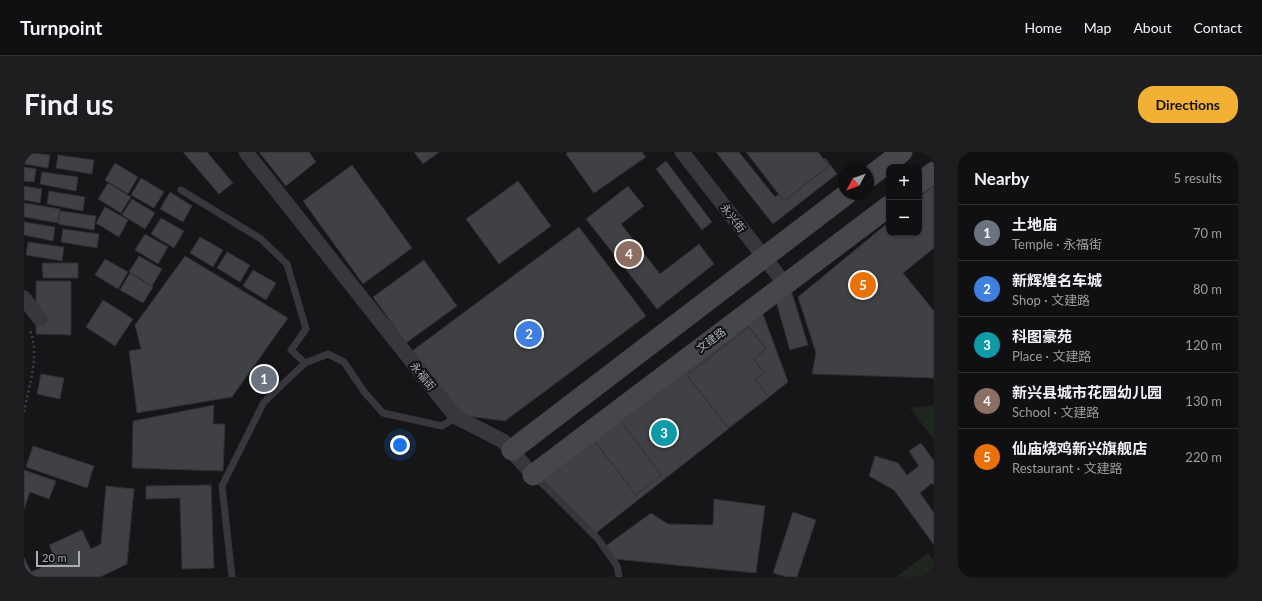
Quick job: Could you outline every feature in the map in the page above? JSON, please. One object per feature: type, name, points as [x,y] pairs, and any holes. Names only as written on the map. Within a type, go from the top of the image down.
[{"type":"main road","points":[[874,173],[902,152]]},
{"type":"main road","points":[[922,181],[934,172]]},
{"type":"main road","points":[[512,450],[763,256],[839,200]]},
{"type":"main road","name":"文建路","points":[[533,475],[886,208]]},
{"type":"street","name":"永福街","points":[[246,152],[456,417],[503,441],[533,475]]},
{"type":"street","name":"永兴街","points":[[682,152],[785,284]]},
{"type":"street","points":[[24,298],[40,319]]},
{"type":"lane","points":[[181,190],[260,239],[287,264],[306,328],[291,350],[305,363]]},
{"type":"lane","points":[[232,577],[222,486],[264,402],[305,363],[328,354],[344,362],[365,393],[383,413],[442,426],[456,417]]},
{"type":"lane","name":"永福街","points":[[533,475],[598,539],[617,566],[619,577]]},
{"type":"path","points":[[24,412],[34,359],[35,342],[30,329],[25,325]]},
{"type":"shaded area","points":[[934,405],[934,440],[910,408]]},
{"type":"shaded area","points":[[928,553],[934,561],[934,577],[896,577]]},
{"type":"building","points":[[24,152],[50,155],[48,168],[24,164]]},
{"type":"building","points":[[183,152],[207,152],[233,183],[219,194]]},
{"type":"building","points":[[259,152],[309,152],[316,162],[286,186]]},
{"type":"building","points":[[414,152],[439,152],[423,164]]},
{"type":"building","points":[[568,152],[642,152],[646,157],[594,193],[566,154]]},
{"type":"building","points":[[716,152],[739,152],[775,197],[825,158],[837,174],[773,224]]},
{"type":"building","points":[[746,152],[818,152],[829,166],[784,201]]},
{"type":"building","points":[[58,155],[94,160],[92,174],[56,168]]},
{"type":"building","points":[[666,161],[712,222],[702,230],[656,169]]},
{"type":"building","points":[[115,163],[138,177],[128,194],[105,180]]},
{"type":"building","points":[[352,165],[412,248],[363,284],[303,201]]},
{"type":"building","points":[[24,167],[36,169],[34,182],[24,181]]},
{"type":"building","points":[[42,172],[78,177],[76,191],[40,184]]},
{"type":"building","points":[[141,178],[164,192],[154,208],[131,195]]},
{"type":"building","points":[[518,181],[551,226],[499,264],[466,219]]},
{"type":"building","points":[[108,183],[131,197],[121,213],[98,199]]},
{"type":"building","points":[[934,185],[934,248],[903,273],[934,311],[934,378],[812,374],[816,353],[798,297],[886,224],[886,236],[922,236],[922,195]]},
{"type":"building","points":[[24,186],[42,189],[40,203],[24,200]]},
{"type":"building","points":[[628,186],[644,206],[621,224],[660,274],[699,244],[714,264],[657,309],[586,219]]},
{"type":"building","points":[[49,191],[85,197],[83,211],[47,204]]},
{"type":"building","points":[[170,192],[192,206],[183,222],[160,209]]},
{"type":"building","points":[[132,199],[155,213],[145,229],[122,215]]},
{"type":"building","points":[[24,203],[60,209],[58,223],[24,217]]},
{"type":"building","points":[[105,207],[128,220],[119,237],[96,223]]},
{"type":"building","points":[[60,211],[96,216],[94,230],[58,224]]},
{"type":"building","points":[[161,218],[184,231],[174,248],[151,234]]},
{"type":"building","points":[[24,222],[55,227],[53,241],[24,235]]},
{"type":"building","points":[[579,227],[646,316],[505,421],[460,415],[412,351]]},
{"type":"building","points":[[63,229],[99,234],[97,248],[61,242]]},
{"type":"building","points":[[145,234],[168,247],[158,264],[135,250]]},
{"type":"building","points":[[200,237],[223,250],[213,267],[190,253]]},
{"type":"building","points":[[28,242],[64,247],[62,261],[26,255]]},
{"type":"building","points":[[227,252],[250,265],[240,282],[217,268]]},
{"type":"building","points":[[139,256],[162,269],[152,286],[129,272]]},
{"type":"building","points":[[185,256],[288,318],[232,397],[137,413],[129,351],[141,349],[135,325]]},
{"type":"building","points":[[105,259],[128,272],[118,289],[95,275]]},
{"type":"building","points":[[424,260],[457,306],[406,343],[373,297]]},
{"type":"building","points":[[42,263],[78,263],[78,278],[43,278]]},
{"type":"building","points":[[253,270],[276,283],[266,300],[243,286]]},
{"type":"building","points":[[130,273],[153,287],[143,303],[120,290]]},
{"type":"building","points":[[36,281],[71,281],[71,335],[36,334]]},
{"type":"building","points":[[792,293],[808,345],[790,350],[775,298]]},
{"type":"building","points":[[103,300],[133,319],[115,346],[86,327]]},
{"type":"building","points":[[763,314],[788,382],[596,533],[538,484]]},
{"type":"building","points":[[749,327],[766,349],[754,359],[764,373],[755,379],[769,397],[728,428],[687,375]]},
{"type":"building","points":[[41,374],[64,378],[60,399],[37,394]]},
{"type":"building","points":[[214,405],[213,424],[225,424],[223,471],[132,468],[133,421]]},
{"type":"building","points":[[620,420],[661,475],[636,495],[594,440]]},
{"type":"building","points":[[921,443],[934,461],[934,486],[932,483],[920,493],[934,513],[934,545],[894,490],[869,476],[875,456],[898,463],[907,475],[919,466],[909,451]]},
{"type":"building","points":[[33,446],[94,466],[87,488],[26,467]]},
{"type":"building","points":[[24,470],[56,481],[49,499],[30,492],[24,509]]},
{"type":"building","points":[[211,485],[214,568],[182,569],[180,498],[146,499],[146,486]]},
{"type":"building","points":[[106,486],[134,489],[127,564],[100,577],[24,577],[24,557],[31,572],[56,561],[49,545],[82,530],[91,549],[101,544]]},
{"type":"building","points":[[714,499],[765,506],[756,573],[615,559],[603,548],[651,513],[668,524],[713,525]]},
{"type":"building","points":[[793,512],[816,520],[797,577],[787,577],[773,573]]},
{"type":"place","name":"新兴县城市花园幼儿园","points":[[629,254]]},
{"type":"place","name":"仙庙烧鸡新兴旗舰店","points":[[863,285]]},
{"type":"place","name":"新辉煌名车城","points":[[529,334]]},
{"type":"place","name":"土地庙","points":[[264,379]]},
{"type":"place","name":"科图豪苑","points":[[664,433]]}]
